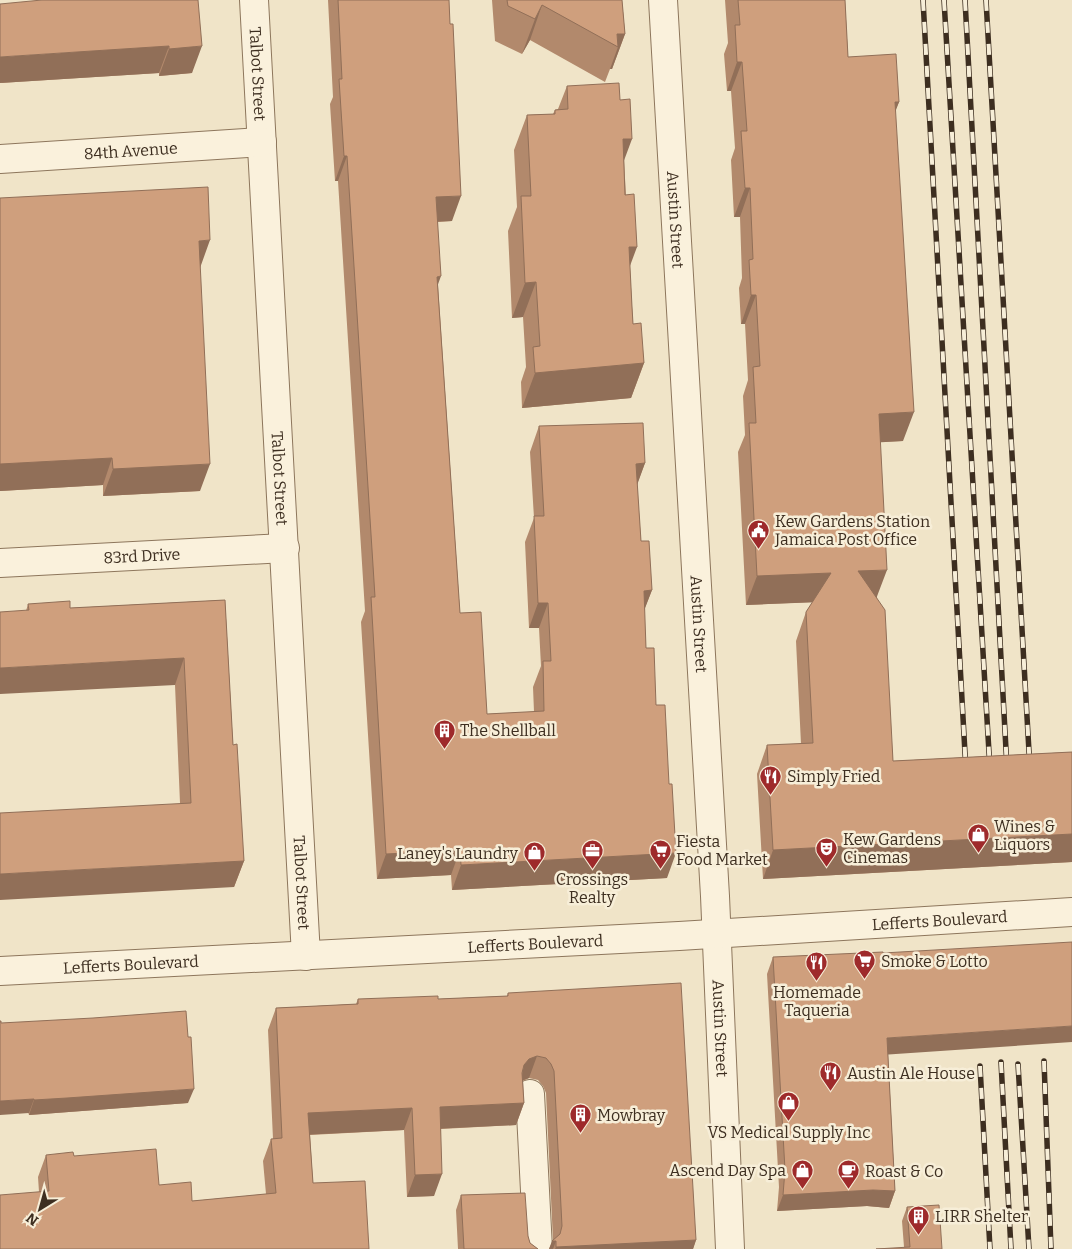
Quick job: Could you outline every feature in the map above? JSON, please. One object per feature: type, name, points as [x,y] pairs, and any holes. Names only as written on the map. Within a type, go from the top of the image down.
[{"type":"street","name":"Talbot Street","points":[[254,0],[306,956]]},
{"type":"street","name":"Austin Street","points":[[663,0],[716,933],[730,1249]]},
{"type":"street","name":"84th Avenue","points":[[0,158],[262,142]]},
{"type":"street","name":"83rd Drive","points":[[0,563],[285,548]]},
{"type":"street","name":"Lefferts Boulevard","points":[[0,971],[306,956],[1072,912]]},
{"type":"street","points":[[530,1094],[538,1249]]},
{"type":"building","points":[[42,0],[198,0],[202,46],[169,49],[169,46],[0,57],[0,4]]},
{"type":"building","points":[[338,0],[449,0],[450,24],[453,24],[461,196],[436,197],[441,276],[437,277],[460,613],[481,612],[487,714],[544,711],[543,661],[551,661],[548,603],[538,603],[534,516],[544,516],[539,426],[643,423],[645,463],[636,464],[641,541],[649,541],[652,590],[644,591],[646,648],[654,648],[656,705],[665,705],[669,784],[672,784],[676,853],[461,865],[460,850],[386,854],[371,597],[375,597],[347,156],[344,156],[339,79],[342,79]]},
{"type":"building","points":[[507,0],[622,0],[625,34],[617,34],[618,47],[542,5],[535,19],[508,6]]},
{"type":"building","points":[[738,0],[845,0],[848,57],[896,54],[899,102],[895,102],[914,412],[879,414],[887,570],[858,571],[885,610],[893,761],[1072,752],[1072,834],[773,850],[767,745],[813,743],[806,612],[831,573],[757,576],[749,423],[756,423],[753,367],[760,366],[756,295],[751,295],[749,260],[753,259],[750,188],[745,188],[741,131],[747,131],[742,62],[737,62],[735,25],[740,25]]},
{"type":"building","points":[[619,83],[620,100],[630,99],[632,139],[623,139],[625,195],[634,194],[637,247],[629,247],[633,324],[641,323],[644,363],[535,373],[533,347],[540,346],[536,282],[525,283],[521,196],[531,196],[527,115],[555,114],[555,110],[568,109],[567,86]]},
{"type":"building","points":[[208,187],[210,240],[199,241],[210,464],[113,469],[112,458],[0,464],[0,198]]},
{"type":"building","points":[[225,600],[233,745],[237,744],[244,861],[0,874],[0,813],[191,803],[184,658],[0,668],[0,612],[29,610],[28,604],[70,601],[70,608]]},
{"type":"building","points":[[1072,942],[1072,1026],[887,1038],[895,1191],[873,1190],[783,1195],[785,1170],[773,957],[883,953]]},
{"type":"building","points":[[681,983],[696,1240],[556,1247],[556,1241],[552,1241],[560,1234],[562,1226],[554,1071],[546,1058],[537,1056],[529,1059],[524,1065],[522,1073],[524,1103],[440,1107],[442,1174],[415,1175],[412,1108],[308,1113],[313,1183],[365,1181],[369,1249],[0,1249],[0,1195],[49,1191],[46,1155],[73,1152],[74,1156],[156,1149],[159,1185],[191,1182],[192,1201],[276,1193],[271,1139],[282,1138],[276,1008],[358,1004],[358,999],[438,996],[438,999],[508,996],[508,993]]},
{"type":"building","points":[[186,1011],[188,1037],[191,1037],[194,1089],[0,1101],[0,1021],[1,1023]]},
{"type":"building","points":[[525,1193],[528,1236],[530,1243],[538,1249],[464,1249],[461,1195]]},
{"type":"building","points":[[939,1205],[942,1249],[876,1249],[910,1247],[907,1207]]},
{"type":"railway","points":[[923,0],[966,771]]},
{"type":"railway","points":[[944,0],[990,769]]},
{"type":"railway","points":[[965,0],[1007,768]]},
{"type":"railway","points":[[986,0],[1030,769]]},
{"type":"railway","points":[[1044,1061],[1051,1249]]},
{"type":"railway","points":[[1001,1062],[1011,1249]]},
{"type":"railway","points":[[1018,1064],[1029,1249]]},
{"type":"railway","points":[[980,1066],[990,1249]]},
{"type":"place","name":"Kew Gardens Station Jamaica Post Office","points":[[759,549]]},
{"type":"place","name":"The Shellball","points":[[444,749]]},
{"type":"place","name":"Simply Fried","points":[[771,795]]},
{"type":"place","name":"Wines & Liquors","points":[[978,854]]},
{"type":"place","name":"Kew Gardens Cinemas","points":[[827,867]]},
{"type":"place","name":"Crossings Realty","points":[[592,869]]},
{"type":"place","name":"Fiesta Food Market","points":[[660,869]]},
{"type":"place","name":"Laney's Laundry","points":[[534,872]]},
{"type":"place","name":"Smoke & Lotto","points":[[865,980]]},
{"type":"place","name":"Homemade Taqueria","points":[[817,982]]},
{"type":"place","name":"Austin Ale House","points":[[831,1092]]},
{"type":"place","name":"VS Medical Supply Inc","points":[[789,1122]]},
{"type":"place","name":"Mowbray","points":[[581,1134]]},
{"type":"place","name":"Ascend Day Spa","points":[[802,1189]]},
{"type":"place","name":"Roast & Co","points":[[849,1190]]},
{"type":"place","name":"LIRR Shelter","points":[[919,1235]]}]
